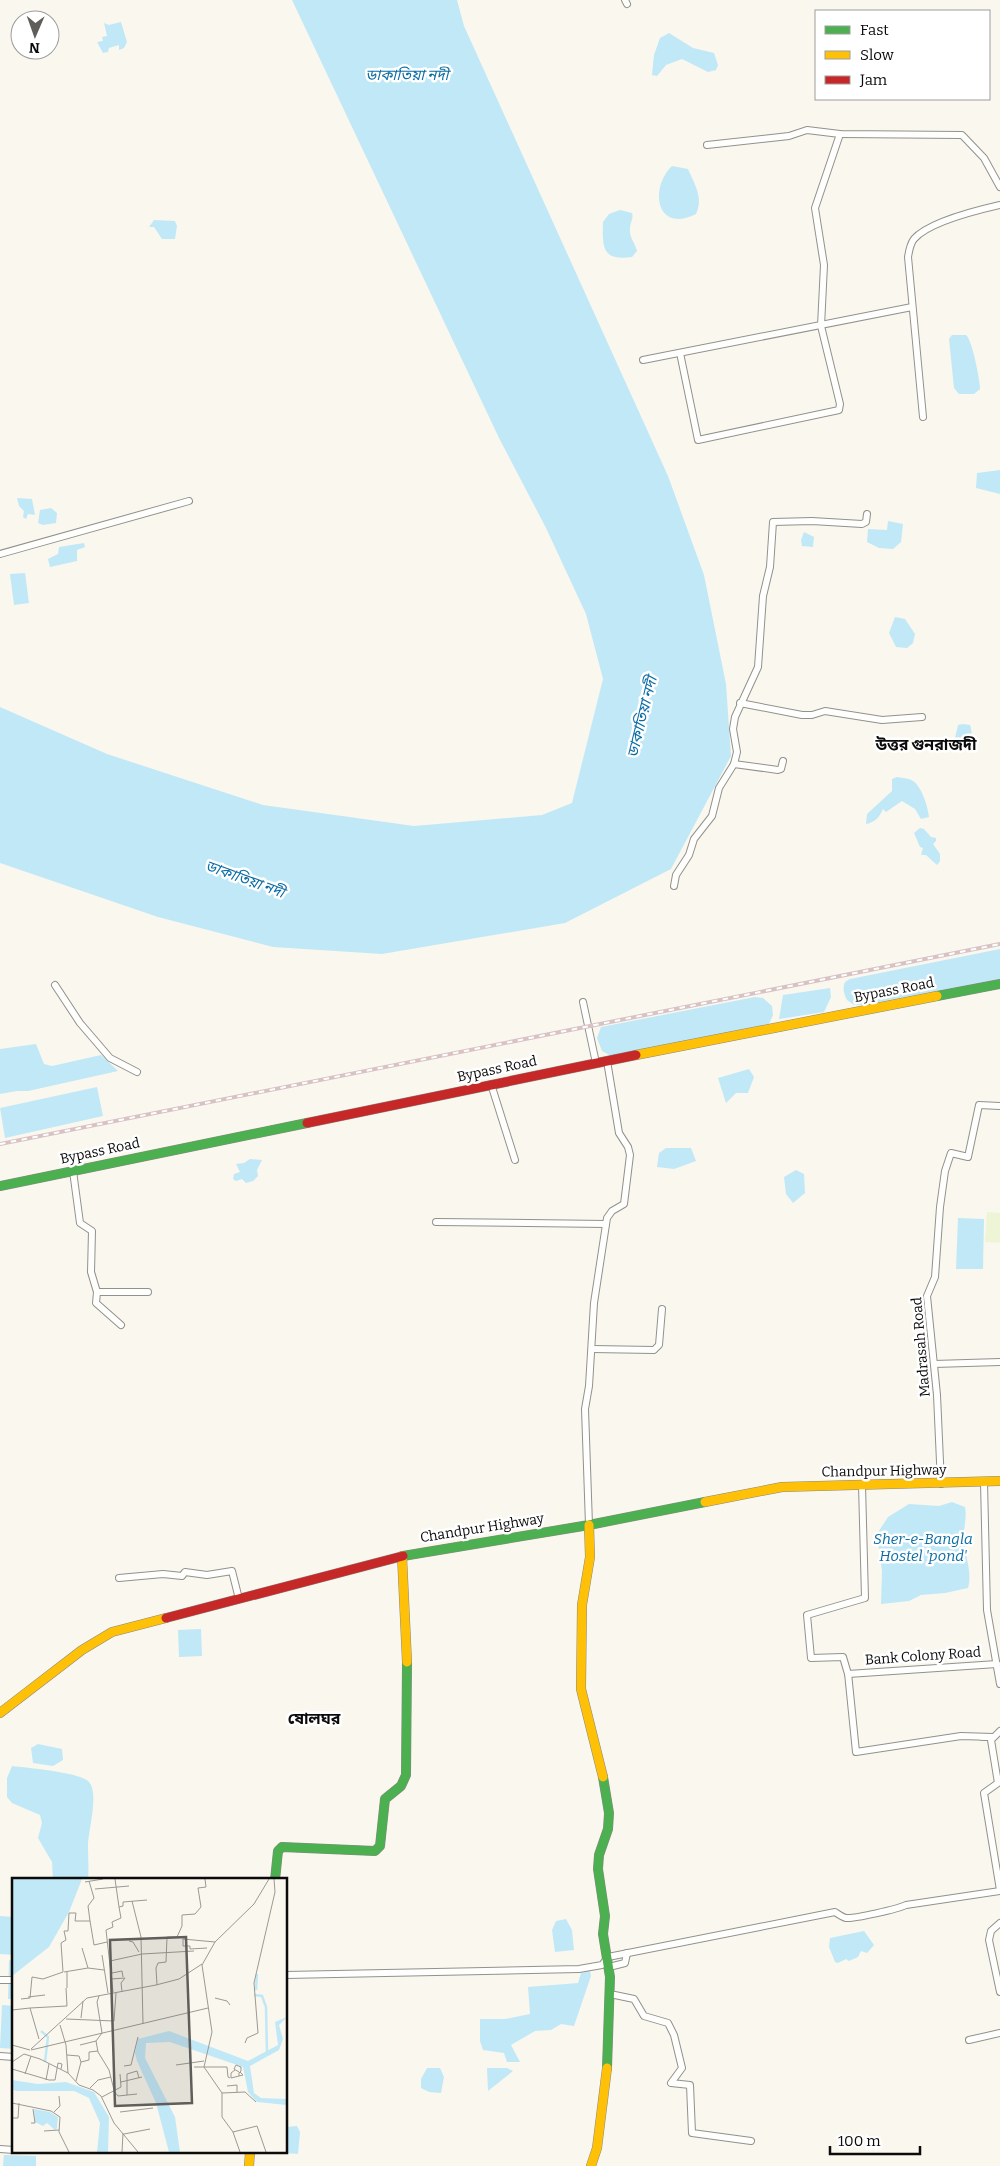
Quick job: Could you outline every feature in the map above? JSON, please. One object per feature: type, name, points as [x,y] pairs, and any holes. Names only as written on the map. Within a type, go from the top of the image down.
[{"type":"street","points":[[707,145],[788,136],[807,130],[840,134],[962,135],[984,158],[1000,187]]},
{"type":"street","points":[[680,353],[698,440],[839,410],[840,404],[821,326],[824,265],[815,208],[840,134]]},
{"type":"street","points":[[923,417],[908,257],[913,240],[943,222],[970,212],[1000,205]]},
{"type":"street","points":[[643,360],[912,307]]},
{"type":"street","points":[[0,554],[189,501]]},
{"type":"street","points":[[674,886],[676,875],[690,855],[694,839],[712,816],[719,788],[734,764],[737,752],[733,730],[740,703],[749,691],[758,667],[763,596],[770,567],[773,522],[812,521],[862,524],[866,522],[867,514]]},
{"type":"street","points":[[740,703],[802,715],[812,715],[825,711],[882,720],[922,717]]},
{"type":"street","points":[[734,764],[778,770],[782,769],[783,761]]},
{"type":"street","name":"Bypass Road","points":[[0,1186],[491,1084],[1000,984]]},
{"type":"street","points":[[55,985],[80,1023],[110,1058],[136,1072]]},
{"type":"street","points":[[583,1002],[596,1063]]},
{"type":"street","points":[[591,2166],[597,2148],[609,2062],[609,1968],[603,1934],[605,1916],[598,1869],[599,1855],[608,1829],[609,1813],[607,1791],[582,1700],[581,1689],[582,1605],[590,1557],[585,1409],[592,1349],[594,1303],[606,1224],[609,1214],[624,1204],[630,1155],[628,1147],[619,1134],[607,1061]]},
{"type":"street","points":[[491,1084],[515,1160]]},
{"type":"street","name":"Madrasah Road","points":[[941,1484],[934,1364],[927,1296],[935,1277],[937,1265],[940,1207],[945,1171],[951,1153],[968,1157],[978,1105],[1000,1106]]},
{"type":"street","points":[[73,1171],[80,1223],[92,1231],[91,1272],[97,1292],[96,1303],[121,1326]]},
{"type":"street","points":[[436,1222],[536,1225],[606,1224]]},
{"type":"street","points":[[97,1292],[148,1292]]},
{"type":"street","points":[[592,1349],[654,1350],[659,1345],[662,1309]]},
{"type":"street","points":[[934,1364],[1000,1362]]},
{"type":"street","name":"Chandpur Highway","points":[[0,1713],[82,1650],[112,1632],[402,1556],[589,1525],[782,1487],[1000,1481]]},
{"type":"street","points":[[984,1482],[987,1610],[1000,1684]]},
{"type":"street","name":"Bank Colony Road","points":[[862,1485],[865,1598],[807,1615],[810,1658],[843,1657],[848,1673],[855,1747],[858,1753],[961,1736],[993,1737]]},
{"type":"street","points":[[275,1878],[278,1851],[282,1847],[375,1851],[380,1846],[384,1800],[401,1786],[406,1775],[407,1642],[402,1556]]},
{"type":"street","points":[[119,1578],[163,1574],[182,1576],[185,1572],[206,1575],[232,1571],[239,1599]]},
{"type":"street","name":"Bank Colony Road","points":[[848,1673],[997,1664]]},
{"type":"street","points":[[288,1975],[579,1969],[602,1965],[608,1957],[835,1912],[845,1918],[860,1917],[900,1909],[906,1905],[1000,1890],[984,1793],[998,1783],[991,1742],[1000,1730]]},
{"type":"street","points":[[980,1737],[993,1737]]},
{"type":"street","points":[[1000,1923],[991,1931],[989,1940],[1000,1992]]},
{"type":"street","points":[[609,1968],[625,1963],[627,1953]]},
{"type":"street","points":[[610,1994],[634,1999],[644,2016],[668,2023],[674,2035],[682,2068],[671,2083],[690,2085],[692,2133],[751,2141]]},
{"type":"street","points":[[969,2040],[1000,2033]]},
{"type":"green space","points":[[987,1212],[1000,1213],[1000,1243],[985,1242]]},
{"type":"water","name":"ডাকাতিয়া নদী","points":[[292,0],[457,0],[464,26],[668,476],[704,575],[726,684],[731,756],[671,869],[565,923],[382,954],[273,947],[158,917],[0,863],[0,707],[107,754],[263,805],[414,826],[542,815],[572,803],[603,679],[586,614],[546,528],[499,438]]},
{"type":"water","points":[[121,22],[127,42],[124,48],[119,50],[119,45],[109,48],[108,52],[103,53],[97,42],[103,41],[102,37],[107,36],[104,23],[109,25]]},
{"type":"water","points":[[669,33],[693,48],[714,53],[718,65],[716,70],[708,72],[682,59],[666,65],[657,76],[652,75],[654,55],[660,38]]},
{"type":"water","points":[[672,166],[688,169],[699,196],[696,214],[683,219],[672,218],[660,206],[660,186]]},
{"type":"water","points":[[620,210],[632,213],[630,231],[637,251],[632,257],[615,257],[606,251],[604,246],[603,222],[609,214]]},
{"type":"water","points":[[154,220],[175,221],[177,226],[175,239],[162,239],[154,227],[149,227]]},
{"type":"water","points":[[952,335],[966,335],[971,344],[980,389],[974,394],[959,394],[954,388],[949,339]]},
{"type":"water","points":[[1000,470],[1000,494],[976,488],[977,473]]},
{"type":"water","points":[[17,498],[32,499],[35,515],[28,514],[26,519],[23,517],[24,511],[19,506]]},
{"type":"water","points":[[51,508],[57,513],[56,523],[43,525],[38,523],[40,510]]},
{"type":"water","points":[[888,521],[903,524],[901,542],[893,549],[879,548],[867,542],[868,529],[887,530]]},
{"type":"water","points":[[804,532],[814,537],[813,547],[802,546],[801,540]]},
{"type":"water","points":[[84,543],[85,547],[77,550],[77,561],[50,567],[48,559],[58,554],[59,547]]},
{"type":"water","points":[[25,573],[29,603],[14,605],[10,574]]},
{"type":"water","points":[[895,617],[905,619],[915,634],[913,643],[907,648],[896,647],[889,633]]},
{"type":"water","points":[[958,725],[970,725],[971,731],[971,741],[966,749],[959,746],[955,738]]},
{"type":"water","points":[[897,777],[910,779],[916,784],[924,798],[929,817],[921,819],[915,809],[902,801],[886,812],[883,809],[876,819],[866,824],[867,814],[892,791],[892,779]]},
{"type":"water","points":[[920,828],[924,829],[931,837],[936,838],[933,844],[940,854],[940,861],[937,865],[926,855],[921,855],[923,848],[920,847],[914,833]]},
{"type":"water","points":[[1000,949],[1000,979],[863,1005],[854,1005],[847,1000],[844,993],[845,982],[850,979]]},
{"type":"water","points":[[830,988],[831,997],[824,1012],[779,1019],[783,995]]},
{"type":"water","points":[[755,997],[763,998],[772,1006],[773,1015],[769,1024],[611,1056],[602,1051],[597,1038],[601,1027]]},
{"type":"water","points":[[36,1044],[44,1064],[52,1066],[101,1055],[118,1071],[28,1091],[0,1094],[0,1049]]},
{"type":"water","points":[[749,1069],[754,1077],[748,1093],[736,1093],[726,1103],[718,1078]]},
{"type":"water","points":[[97,1087],[103,1116],[5,1138],[0,1108]]},
{"type":"water","points":[[666,1148],[691,1148],[696,1161],[674,1169],[657,1167],[659,1153]]},
{"type":"water","points":[[250,1159],[262,1160],[257,1170],[258,1176],[253,1181],[246,1183],[242,1179],[236,1181],[233,1179],[234,1174],[240,1172],[236,1164],[244,1163]]},
{"type":"water","points":[[796,1170],[804,1174],[805,1193],[793,1203],[786,1194],[784,1177]]},
{"type":"water","points":[[958,1218],[984,1219],[983,1269],[956,1269]]},
{"type":"water","name":"Sher-e-Bangla Hostel 'pond'","points":[[952,1502],[965,1507],[964,1541],[969,1575],[968,1588],[945,1593],[921,1595],[909,1601],[881,1604],[882,1571],[877,1534],[888,1517],[909,1504],[939,1506]]},
{"type":"water","points":[[201,1629],[202,1656],[179,1657],[178,1630]]},
{"type":"water","points":[[38,1744],[62,1749],[63,1760],[53,1766],[33,1763],[31,1748]]},
{"type":"water","points":[[12,1766],[74,1775],[88,1781],[93,1793],[93,1802],[88,1845],[88,1878],[53,1878],[52,1862],[38,1838],[42,1823],[40,1815],[12,1803],[7,1797],[7,1778]]},
{"type":"water","points":[[0,1916],[12,1917],[12,1955],[0,1954]]},
{"type":"water","points":[[566,1919],[572,1930],[574,1950],[555,1952],[552,1930],[556,1921]]},
{"type":"water","points":[[864,1931],[874,1945],[867,1953],[861,1951],[858,1957],[849,1961],[846,1959],[838,1963],[835,1962],[829,1947],[830,1938]]},
{"type":"water","points":[[9,1960],[12,1961],[12,1999],[8,1999]]},
{"type":"water","points":[[590,1971],[591,1976],[574,2026],[561,2024],[551,2030],[535,2031],[511,2045],[520,2062],[507,2062],[504,2053],[483,2050],[480,2041],[480,2019],[505,2019],[530,2014],[528,1987],[578,1983],[581,1973]]},
{"type":"water","points":[[2,2005],[12,2006],[12,2049],[0,2048]]},
{"type":"water","points":[[427,2068],[440,2068],[444,2077],[441,2093],[429,2092],[421,2088],[421,2079]]},
{"type":"water","points":[[487,2068],[507,2068],[513,2071],[488,2091]]},
{"type":"water","points":[[297,2126],[300,2132],[298,2154],[288,2153],[288,2127]]},
{"type":"water","points":[[4,2155],[36,2156],[36,2166],[3,2166]]},
{"type":"railway","points":[[0,1144],[1000,944]]},
{"type":"traffic: fast","points":[[937,996],[1000,984]]},
{"type":"traffic: fast","points":[[0,1186],[307,1123]]},
{"type":"traffic: fast","points":[[403,1556],[589,1525],[705,1502]]},
{"type":"traffic: fast","points":[[275,1878],[278,1851],[282,1847],[375,1851],[380,1846],[385,1799],[401,1786],[406,1775],[407,1662]]},
{"type":"traffic: fast","points":[[603,1777],[609,1813],[608,1829],[599,1855],[598,1869],[605,1916],[603,1934],[610,1977],[607,2068]]},
{"type":"traffic: slow","points":[[636,1055],[937,996]]},
{"type":"traffic: slow","points":[[705,1502],[782,1487],[1000,1481]]},
{"type":"traffic: slow","points":[[589,1525],[590,1557],[582,1605],[581,1689],[603,1777]]},
{"type":"traffic: slow","points":[[402,1556],[407,1662]]},
{"type":"traffic: slow","points":[[0,1713],[82,1650],[112,1632],[166,1618]]},
{"type":"traffic: slow","points":[[591,2166],[597,2148],[607,2068]]},
{"type":"traffic: slow","points":[[249,2166],[250,2154]]},
{"type":"traffic: jam","points":[[307,1123],[636,1055]]},
{"type":"traffic: jam","points":[[166,1618],[403,1556]]},
{"type":"district","name":"উত্তর গুনরাজদী","points":[[926,744]]},
{"type":"district","name":"ষোলঘর","points":[[314,1718]]}]
